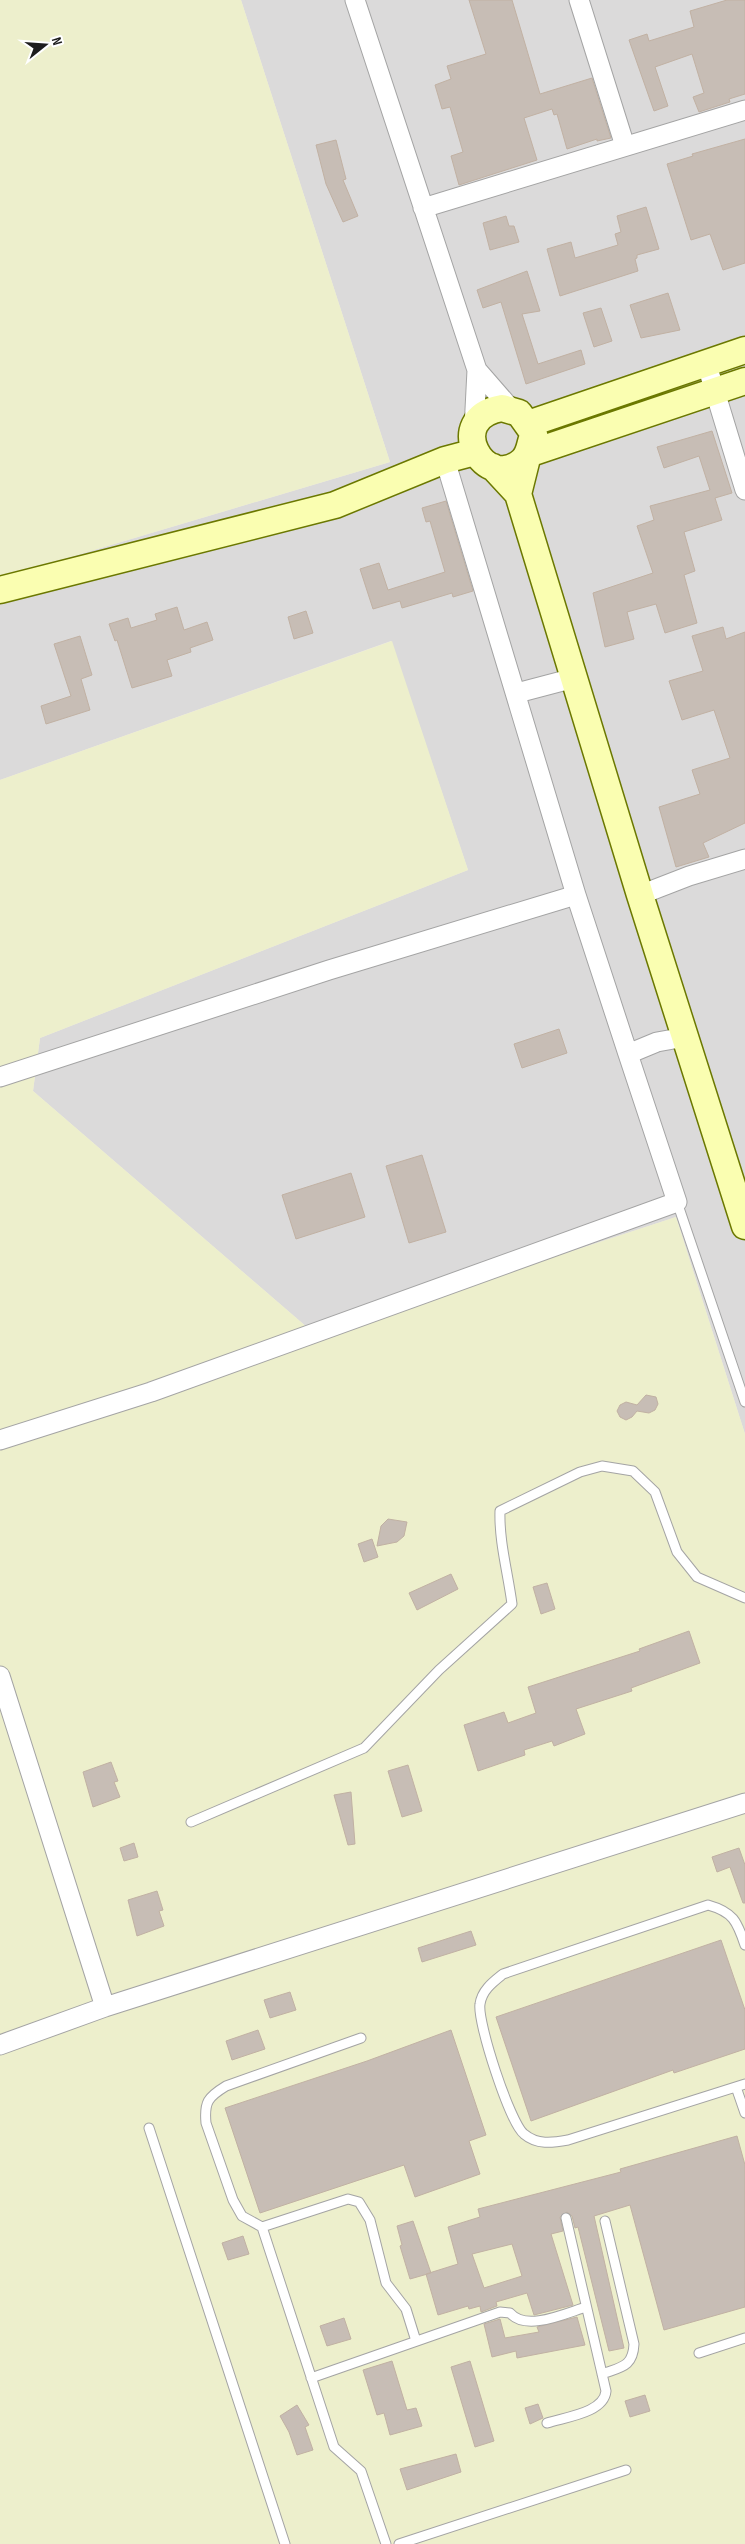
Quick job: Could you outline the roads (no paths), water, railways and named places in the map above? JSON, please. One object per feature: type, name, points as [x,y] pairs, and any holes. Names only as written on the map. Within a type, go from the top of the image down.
[{"type":"street","points":[[355,0],[477,370],[481,449]]},
{"type":"street","points":[[579,0],[625,146]]},
{"type":"street","points":[[423,208],[745,110]]},
{"type":"street","points":[[745,350],[520,417],[492,410],[478,420],[481,449],[518,494],[562,682],[640,895],[745,1226]]},
{"type":"street","points":[[706,362],[713,392],[745,490]]},
{"type":"street","points":[[477,370],[534,434],[518,494]]},
{"type":"street","points":[[0,590],[335,505],[445,460],[481,449],[513,467],[528,454],[745,381]]},
{"type":"street","points":[[0,1440],[151,1392],[676,1202],[632,1052],[576,895],[522,692],[445,460]]},
{"type":"street","points":[[522,692],[562,682]]},
{"type":"street","points":[[640,895],[689,876],[745,859]]},
{"type":"street","points":[[0,1077],[329,970],[576,895]]},
{"type":"street","points":[[632,1052],[657,1042],[685,1037]]},
{"type":"street","points":[[0,1676],[105,2006]]},
{"type":"street","points":[[0,2045],[105,2006],[745,1803]]},
{"type":"lane","points":[[676,1202],[745,1402]]},
{"type":"lane","points":[[191,1822],[364,1748],[439,1670],[512,1604],[508,1569],[499,1533],[500,1511],[580,1472],[602,1466],[633,1471],[655,1492],[677,1552],[697,1577],[745,1598]]},
{"type":"lane","points":[[745,1944],[738,1924],[726,1910],[708,1905],[503,1974],[486,1988],[480,2004],[482,2028],[513,2120],[524,2134],[544,2144],[568,2140],[741,2085],[745,2114]]},
{"type":"lane","points":[[361,2038],[226,2086],[210,2096],[204,2111],[206,2124],[233,2200],[242,2216],[262,2227],[334,2447],[361,2471],[386,2544]]},
{"type":"lane","points":[[148,2128],[285,2544]]},
{"type":"lane","points":[[262,2227],[348,2198],[359,2202],[370,2220],[386,2283],[406,2308],[416,2341]]},
{"type":"lane","points":[[547,2423],[599,2405],[606,2398],[566,2218]]},
{"type":"lane","points":[[602,2374],[625,2366],[631,2361],[634,2344],[605,2221]]},
{"type":"lane","points":[[311,2378],[500,2312],[510,2313],[516,2319],[524,2321],[538,2320],[586,2308]]},
{"type":"lane","points":[[699,2353],[745,2338]]},
{"type":"lane","points":[[399,2544],[626,2470]]}]
